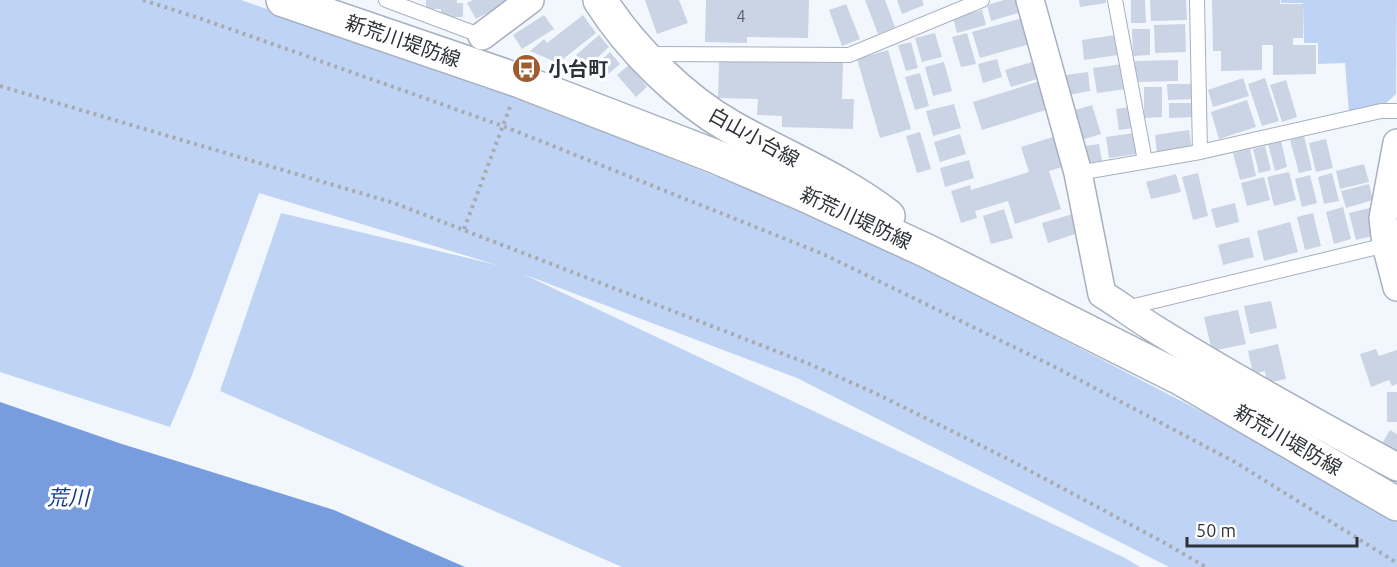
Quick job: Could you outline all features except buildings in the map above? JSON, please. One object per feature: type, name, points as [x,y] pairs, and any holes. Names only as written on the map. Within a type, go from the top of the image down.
[{"type":"main road","name":"新荒川堤防線","points":[[283,0],[520,81],[714,156],[803,194],[927,251],[1180,378],[1397,504]]},
{"type":"main road","name":"白山小台線","points":[[600,0],[610,16],[642,54],[704,109],[730,127],[845,186],[886,214],[927,251]]},
{"type":"street","points":[[482,36],[529,0]]},
{"type":"street","points":[[1030,0],[1078,173],[1102,294],[1126,308],[1152,328],[1298,413],[1397,467]]},
{"type":"street","points":[[1397,143],[1383,218],[1386,245],[1397,287]]},
{"type":"lane","points":[[386,0],[482,36]]},
{"type":"lane","points":[[642,54],[849,55],[982,0]]},
{"type":"lane","points":[[1115,0],[1145,161]]},
{"type":"lane","points":[[1197,0],[1200,152]]},
{"type":"lane","points":[[1078,173],[1200,152],[1381,111],[1397,111]]},
{"type":"lane","points":[[1126,308],[1386,245]]},
{"type":"path","points":[[142,0],[205,20],[503,126],[823,254],[1055,367],[1235,462],[1397,563]]},
{"type":"path","points":[[464,230],[520,81]]},
{"type":"path","points":[[0,86],[394,203],[807,363],[875,393],[1074,494],[1206,567]]},
{"type":"shaded area","points":[[0,0],[241,0],[513,95],[866,237],[1383,506],[1397,516],[1397,567],[1169,567],[797,378],[523,274],[1140,567],[622,567],[220,391],[281,213],[497,265],[259,193],[192,375],[170,427],[0,372]]},
{"type":"shaded area","points":[[1281,0],[1397,0],[1396,94],[1384,105],[1349,113],[1345,63],[1318,64],[1318,43],[1304,43],[1303,3],[1281,3]]},
{"type":"water","name":"荒川","points":[[0,402],[122,444],[334,510],[465,567],[0,567]]},
{"type":"place","name":"小台町","points":[[527,69]]}]
